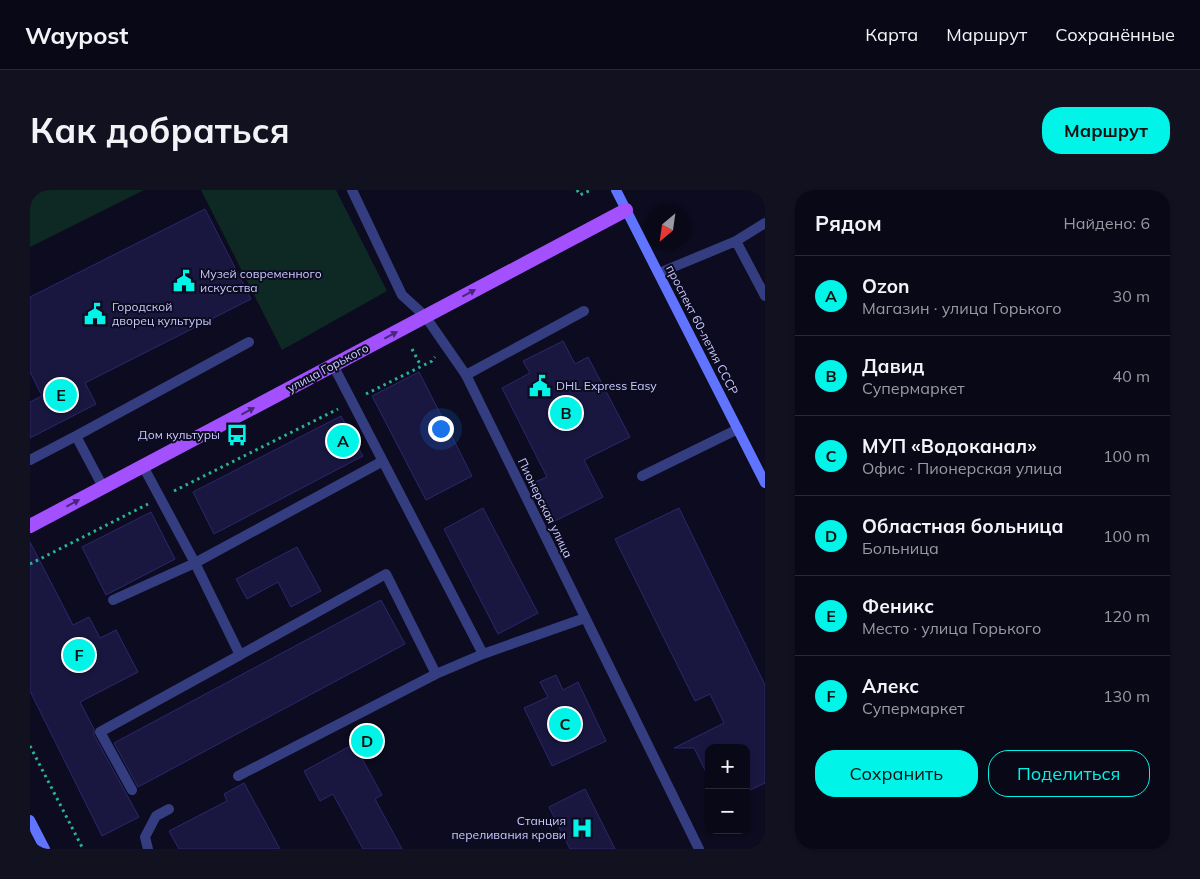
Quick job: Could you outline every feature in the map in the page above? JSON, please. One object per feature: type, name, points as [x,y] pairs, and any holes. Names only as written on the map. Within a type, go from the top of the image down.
[{"type":"main road","name":"проспект 60-летия СССР","points":[[616,190],[765,483]]},
{"type":"main road","name":"улица Горького","points":[[30,526],[626,210]]},
{"type":"main road","points":[[30,820],[45,849]]},
{"type":"street","name":"Пионерская улица","points":[[352,190],[402,295],[425,316],[466,375],[699,849]]},
{"type":"street","points":[[659,274],[736,241],[765,223]]},
{"type":"street","points":[[736,241],[765,296]]},
{"type":"street","points":[[466,375],[584,311]]},
{"type":"street","points":[[30,460],[249,342]]},
{"type":"street","points":[[333,365],[484,654]]},
{"type":"street","points":[[642,476],[738,429]]},
{"type":"street","points":[[76,436],[103,487]]},
{"type":"street","points":[[113,600],[195,563],[384,461]]},
{"type":"street","points":[[143,466],[195,563],[240,656]]},
{"type":"street","points":[[132,790],[100,732],[386,574],[436,674]]},
{"type":"street","points":[[238,776],[436,674],[484,654],[585,618]]},
{"type":"street","points":[[148,849],[145,837],[156,816],[168,809]]},
{"type":"path","points":[[577,190],[580,196],[591,190]]},
{"type":"path","points":[[30,564],[432,361],[446,346]]},
{"type":"path","points":[[412,349],[421,366]]},
{"type":"path","points":[[30,746],[83,849]]},
{"type":"green space","points":[[30,190],[144,190],[30,247]]},
{"type":"green space","points":[[201,190],[336,190],[387,291],[282,350]]},
{"type":"building","points":[[205,209],[251,299],[85,383],[96,404],[30,438],[30,402],[42,396],[30,372],[30,297]]},
{"type":"building","points":[[563,341],[575,364],[588,357],[630,437],[584,460],[603,497],[555,521],[535,482],[547,477],[502,388],[530,373],[523,361]]},
{"type":"building","points":[[419,372],[472,476],[426,500],[372,396]]},
{"type":"building","points":[[341,416],[363,456],[214,534],[193,492]]},
{"type":"building","points":[[483,508],[538,613],[498,634],[444,529]]},
{"type":"building","points":[[679,508],[765,685],[765,783],[750,790],[750,744],[705,744],[705,770],[694,748],[674,748],[724,723],[710,694],[695,701],[615,539]]},
{"type":"building","points":[[151,512],[175,559],[106,595],[82,547]]},
{"type":"building","points":[[30,542],[73,625],[89,617],[100,638],[116,630],[138,672],[80,702],[94,729],[94,735],[139,817],[102,836],[30,691]]},
{"type":"building","points":[[297,547],[321,591],[291,607],[278,582],[247,599],[236,579]]},
{"type":"building","points":[[381,600],[405,644],[138,787],[114,743]]},
{"type":"building","points":[[556,675],[563,690],[578,682],[606,741],[552,766],[524,708],[548,697],[540,682]]},
{"type":"building","points":[[354,744],[382,795],[375,799],[402,849],[363,849],[333,794],[320,801],[304,771]]},
{"type":"building","points":[[244,783],[280,849],[179,849],[169,831],[227,801],[224,794]]},
{"type":"building","name":"Станция переливания крови","points":[[585,789],[615,849],[570,849],[549,807]]},
{"type":"place","name":"Музей современного искусства","points":[[184,281]]},
{"type":"place","name":"Городской дворец культуры","points":[[95,314]]},
{"type":"place","name":"DHL Express Easy","points":[[540,386]]},
{"type":"place","name":"Феникс","points":[[61,395]]},
{"type":"place","name":"Давид","points":[[566,413]]},
{"type":"place","name":"Дом культуры","points":[[237,435]]},
{"type":"place","name":"Ozon","points":[[343,441]]},
{"type":"place","name":"Алекс","points":[[79,655]]},
{"type":"place","name":"МУП «Водоканал»","points":[[565,724]]},
{"type":"place","name":"Областная больница","points":[[367,741]]},
{"type":"place","name":"Станция переливания крови","points":[[582,828]]}]
